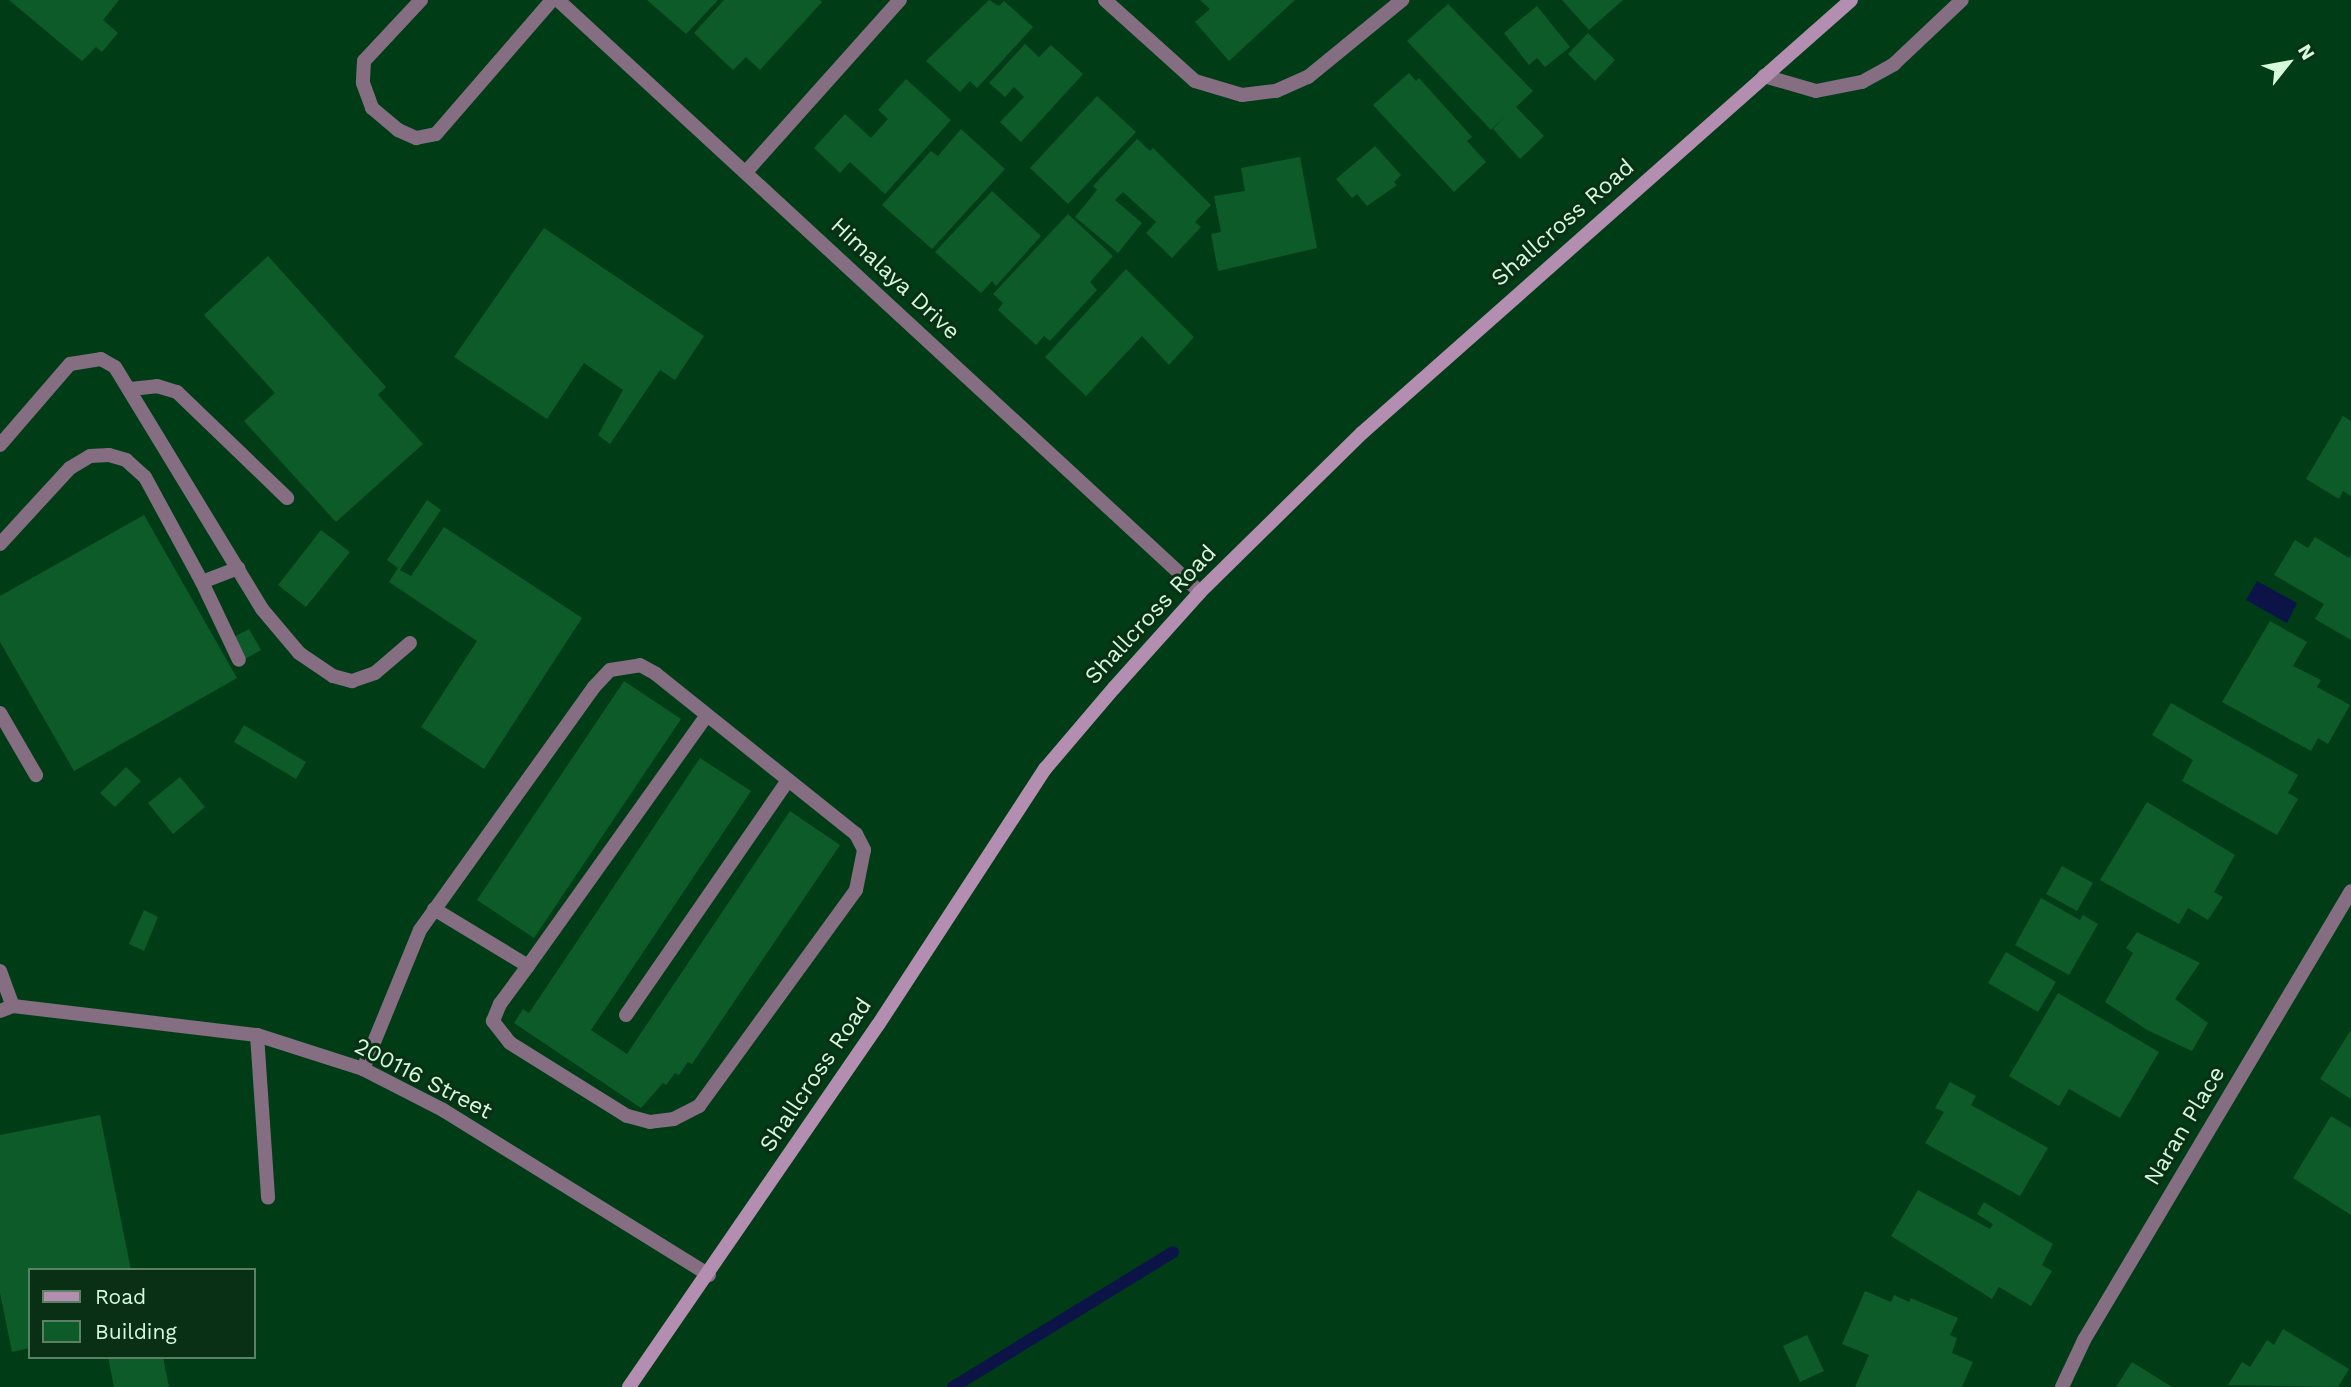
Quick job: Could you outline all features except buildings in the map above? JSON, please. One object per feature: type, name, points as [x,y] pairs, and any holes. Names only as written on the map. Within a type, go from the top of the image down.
[{"type":"street","points":[[421,0],[364,61],[363,83],[372,108],[398,130],[416,138],[436,134],[555,0]]},
{"type":"street","name":"Himalaya Drive","points":[[555,0],[746,172],[1200,592]]},
{"type":"street","points":[[746,172],[900,0]]},
{"type":"street","points":[[1105,0],[1195,81],[1242,95],[1276,91],[1308,77],[1402,0]]},
{"type":"street","name":"Shallcross Road","points":[[629,1387],[709,1275],[1045,769],[1200,592],[1362,433],[1851,0]]},
{"type":"street","points":[[1764,76],[1816,91],[1862,82],[1895,64],[1962,0]]},
{"type":"street","points":[[0,445],[71,364],[101,359],[116,367],[281,634],[333,676],[352,681],[375,673],[410,643]]},
{"type":"street","points":[[130,389],[157,386],[177,392],[287,498]]},
{"type":"street","points":[[0,544],[70,468],[90,456],[109,455],[126,460],[145,477],[202,582],[239,660]]},
{"type":"street","points":[[202,582],[238,568]]},
{"type":"street","points":[[363,1069],[397,979],[434,909],[610,670],[640,665],[707,715],[856,834],[864,850],[864,867],[856,890],[699,1106],[674,1119],[650,1122],[627,1116],[510,1043],[494,1021],[500,1004],[707,715]]},
{"type":"street","points":[[0,713],[36,775]]},
{"type":"street","points":[[626,1015],[788,780]]},
{"type":"street","name":"Naran Place","points":[[2062,1387],[2084,1340],[2351,891]]},
{"type":"street","points":[[434,909],[528,966]]},
{"type":"street","points":[[0,971],[6,1009]]},
{"type":"street","name":"200116 Street","points":[[6,1009],[257,1035],[363,1069],[443,1110],[709,1275]]},
{"type":"street","points":[[257,1035],[268,1198]]},
{"type":"shaded area","points":[[2257,581],[2297,603],[2287,623],[2246,600]]},
{"type":"waterway","points":[[953,1387],[1173,1252]]}]
